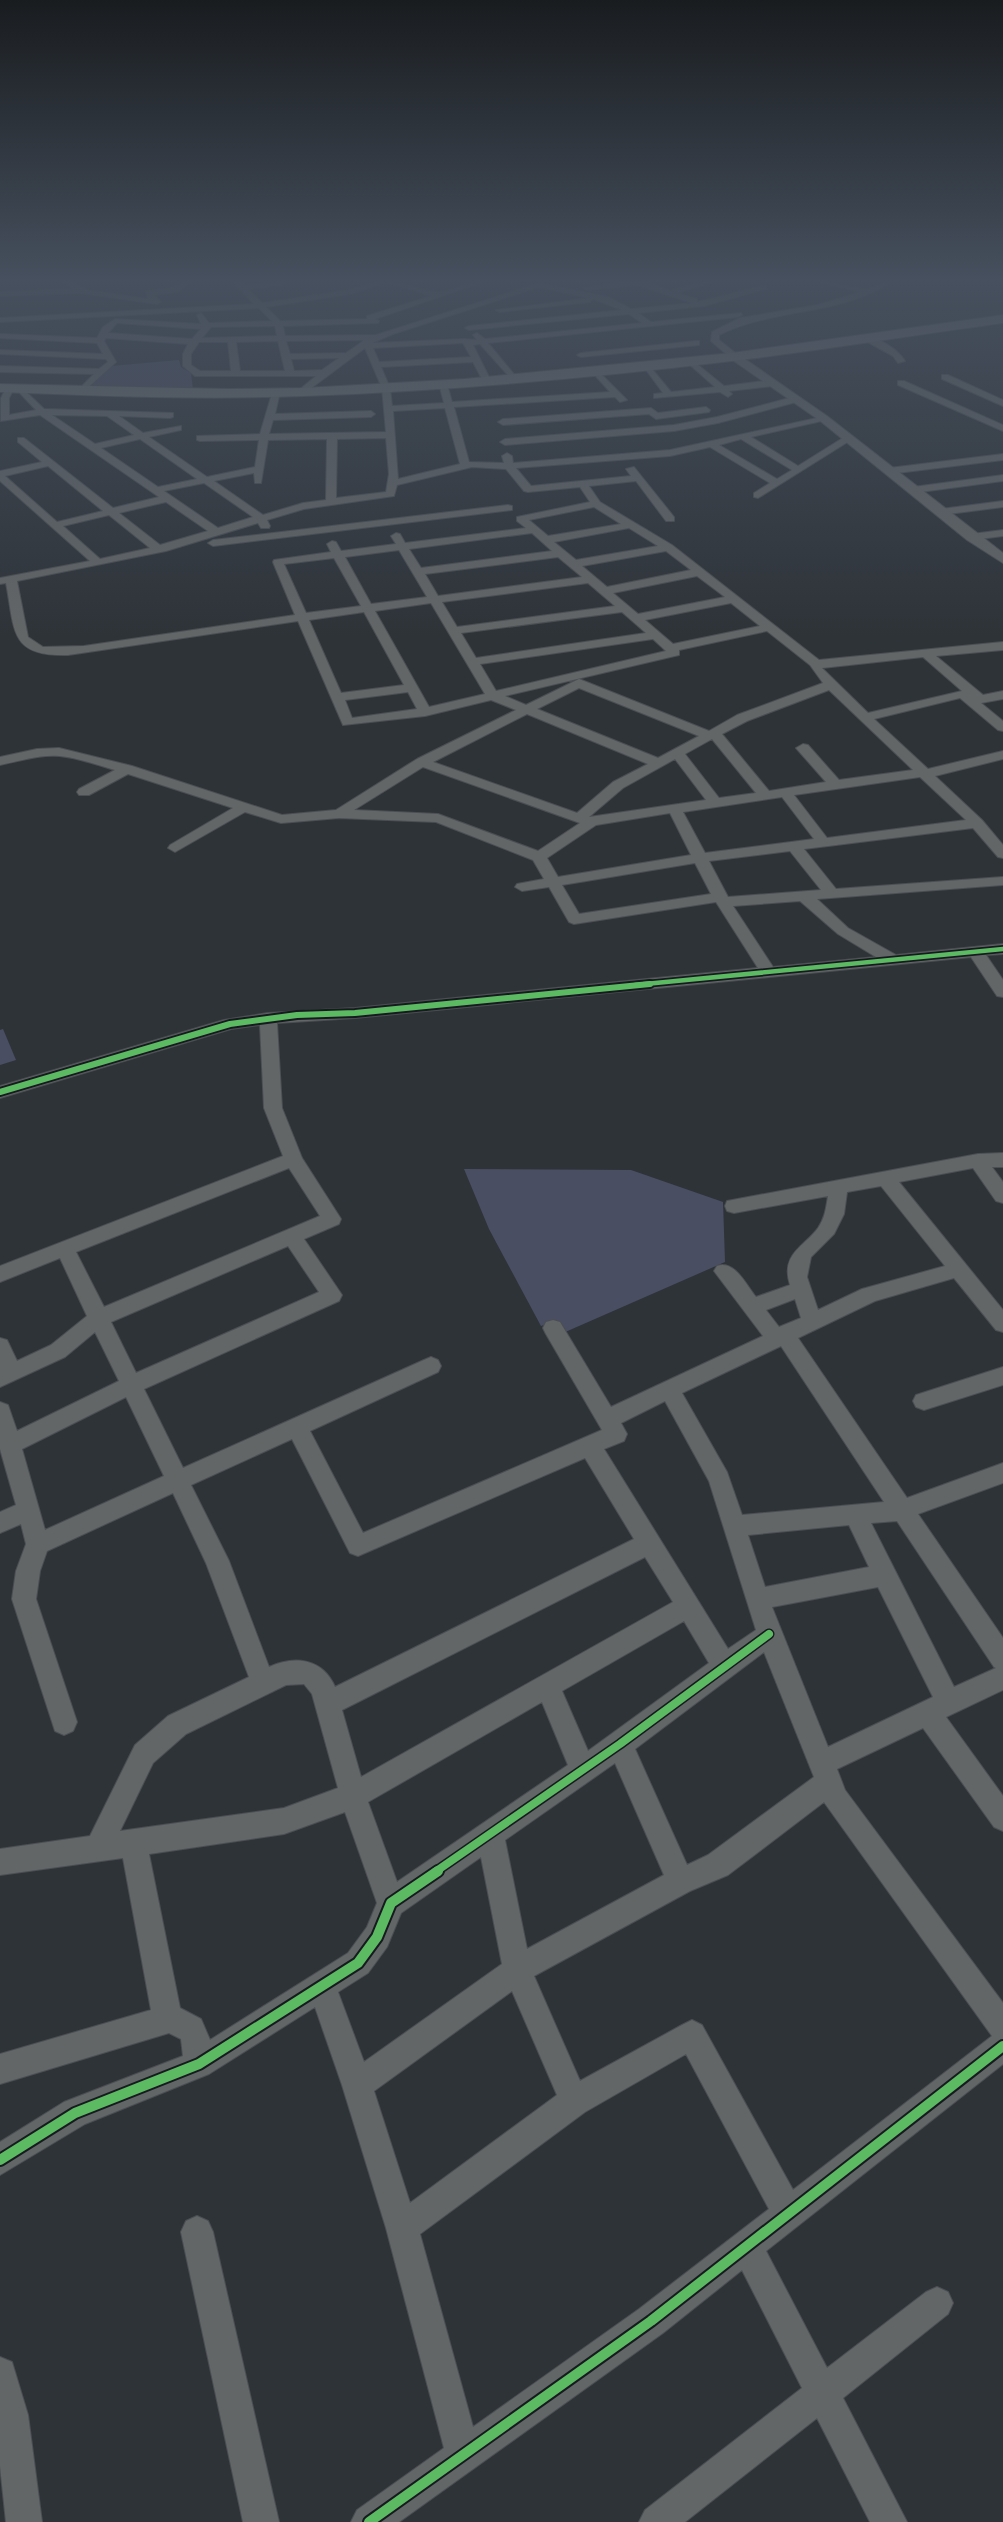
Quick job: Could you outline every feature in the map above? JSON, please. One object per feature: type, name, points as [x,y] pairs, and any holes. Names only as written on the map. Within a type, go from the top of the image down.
[{"type":"main road","points":[[94,400],[99,403],[176,404],[186,400]]},
{"type":"street","points":[[5,400],[4,418],[99,403],[108,413],[261,518],[348,722],[425,712],[675,652],[521,519],[596,504]]},
{"type":"street","points":[[26,400],[218,532]]},
{"type":"street","points":[[257,483],[264,437],[274,400]]},
{"type":"street","points":[[276,549],[380,510],[390,494],[394,474],[387,400]]},
{"type":"street","points":[[447,400],[465,465]]},
{"type":"street","points":[[388,409],[500,403],[513,400]]},
{"type":"street","points":[[578,400],[670,519]]},
{"type":"street","points":[[623,400],[635,412]]},
{"type":"street","points":[[503,422],[651,411],[656,416],[738,403],[734,400]]},
{"type":"street","points":[[392,483],[465,465],[508,466],[613,445],[794,400]]},
{"type":"street","points":[[798,400],[1003,559]]},
{"type":"street","points":[[937,400],[1003,428]]},
{"type":"street","points":[[500,403],[508,466],[528,489],[639,478]]},
{"type":"street","points":[[108,413],[176,404],[189,434],[215,448]]},
{"type":"street","points":[[270,417],[371,414]]},
{"type":"street","points":[[506,442],[613,445],[670,453],[823,418]]},
{"type":"street","points":[[93,447],[140,435],[264,437],[391,435]]},
{"type":"street","points":[[331,503],[332,436]]},
{"type":"street","points":[[742,436],[799,470]]},
{"type":"street","points":[[758,495],[849,438]]},
{"type":"street","points":[[21,440],[158,549],[276,549],[338,554],[534,530]]},
{"type":"street","points":[[710,443],[777,483]]},
{"type":"street","points":[[889,471],[1003,457]]},
{"type":"street","points":[[0,475],[50,463]]},
{"type":"street","points":[[157,490],[260,469]]},
{"type":"street","points":[[0,475],[98,563]]},
{"type":"street","points":[[913,490],[1003,478]]},
{"type":"street","points":[[583,484],[596,504],[668,547],[816,664],[830,685],[977,823],[997,838],[1003,854]]},
{"type":"street","points":[[0,491],[14,488]]},
{"type":"street","points":[[56,525],[168,498]]},
{"type":"street","points":[[508,508],[380,510],[331,503],[303,506],[158,549],[98,563],[5,580],[12,610],[26,644],[36,649],[54,651],[84,650],[302,617],[434,600],[501,595],[591,579]]},
{"type":"street","points":[[940,512],[1003,504]]},
{"type":"street","points":[[380,510],[493,696],[658,763]]},
{"type":"street","points":[[546,540],[631,525]]},
{"type":"street","points":[[324,530],[425,712]]},
{"type":"street","points":[[972,537],[1003,533]]},
{"type":"street","points":[[573,564],[668,547]]},
{"type":"street","points":[[418,572],[561,554]]},
{"type":"street","points":[[604,591],[699,572]]},
{"type":"street","points":[[636,618],[733,599]]},
{"type":"street","points":[[453,631],[516,618],[624,608]]},
{"type":"street","points":[[581,613],[602,643],[614,667]]},
{"type":"street","points":[[670,648],[770,627]]},
{"type":"street","points":[[472,662],[656,635]]},
{"type":"street","points":[[816,664],[997,646],[1003,658]]},
{"type":"street","points":[[926,654],[1003,727]]},
{"type":"street","points":[[339,814],[423,762],[614,667]]},
{"type":"street","points":[[578,683],[712,734],[765,795]]},
{"type":"street","points":[[539,857],[585,820],[618,785],[742,718],[830,685]]},
{"type":"street","points":[[337,697],[411,688]]},
{"type":"street","points":[[865,717],[967,693],[980,699],[1003,695]]},
{"type":"street","points":[[803,747],[836,785]]},
{"type":"street","points":[[0,761],[37,753],[59,752],[127,769],[281,819],[339,814],[438,818],[539,857],[574,919],[721,900],[885,889],[918,889],[1003,881]]},
{"type":"street","points":[[677,753],[716,802]]},
{"type":"street","points":[[423,762],[585,820],[924,773],[1003,755]]},
{"type":"street","points":[[84,792],[127,769]]},
{"type":"street","points":[[786,792],[823,842]]},
{"type":"street","points":[[175,848],[244,807]]},
{"type":"street","points":[[674,808],[721,900],[769,973]]},
{"type":"street","points":[[522,887],[699,858],[977,823]]},
{"type":"street","points":[[794,846],[831,893]]},
{"type":"street","points":[[804,896],[843,931],[894,960]]},
{"type":"street","points":[[0,1092],[178,1038],[230,1024],[268,1018],[297,1014],[355,1013],[1003,949]]},
{"type":"street","points":[[975,951],[1003,992]]},
{"type":"street","points":[[0,1346],[6,1375],[58,1351],[99,1318],[332,1219],[293,1159],[273,1108],[268,1018]]},
{"type":"street","points":[[0,1274],[293,1159]]},
{"type":"street","points":[[734,1206],[978,1161],[1003,1160]]},
{"type":"street","points":[[978,1161],[1003,1196]]},
{"type":"street","points":[[886,1179],[1003,1324]]},
{"type":"street","points":[[812,1322],[797,1277],[802,1254],[824,1234],[835,1214],[838,1186]]},
{"type":"street","points":[[9,1445],[131,1385],[332,1295],[291,1236]]},
{"type":"street","points":[[65,1248],[217,1561],[263,1683]]},
{"type":"street","points":[[607,1419],[868,1295],[959,1269]]},
{"type":"street","points":[[724,1271],[752,1307],[780,1336],[903,1510],[1003,1659]]},
{"type":"street","points":[[752,1307],[801,1289]]},
{"type":"street","points":[[297,1427],[358,1546],[616,1434],[553,1328]]},
{"type":"street","points":[[38,1544],[431,1366]]},
{"type":"street","points":[[924,1401],[1003,1376]]},
{"type":"street","points":[[669,1389],[719,1479],[770,1634],[836,1799],[1003,2026]]},
{"type":"street","points":[[0,1410],[38,1544],[28,1571],[24,1599],[64,1722]]},
{"type":"street","points":[[589,1445],[725,1666]]},
{"type":"street","points":[[734,1526],[903,1510],[1003,1473]]},
{"type":"street","points":[[0,1523],[28,1510]]},
{"type":"street","points":[[856,1515],[884,1575],[938,1708],[1003,1818]]},
{"type":"street","points":[[328,1704],[649,1543]]},
{"type":"street","points":[[758,1599],[884,1575]]},
{"type":"street","points":[[0,1862],[284,1821],[353,1796],[688,1606]]},
{"type":"street","points":[[0,2160],[75,2113],[199,2064],[358,1963],[377,1937],[391,1903],[620,1744],[770,1634]]},
{"type":"street","points":[[98,1848],[144,1754],[177,1725],[284,1673],[304,1672],[312,1675],[323,1688],[353,1796],[391,1903]]},
{"type":"street","points":[[357,2085],[517,1970],[680,1881],[718,1865],[826,1773],[938,1708],[1003,1677]]},
{"type":"street","points":[[548,1685],[583,1769]]},
{"type":"street","points":[[620,1744],[680,1881]]},
{"type":"street","points":[[490,1834],[517,1970],[574,2101]]},
{"type":"street","points":[[134,1843],[169,2019]]},
{"type":"street","points":[[321,1986],[357,2085],[402,2228],[463,2455]]},
{"type":"street","points":[[0,2069],[169,2019],[186,2023],[192,2029],[199,2064]]},
{"type":"street","points":[[402,2228],[574,2101],[692,2035],[789,2214]]},
{"type":"street","points":[[369,2522],[651,2320],[1003,2046]]},
{"type":"street","points":[[197,2232],[261,2522]]},
{"type":"street","points":[[747,2247],[889,2522]]},
{"type":"street","points":[[661,2521],[937,2303]]},
{"type":"street","points":[[0,2374],[11,2415],[24,2522]]},
{"type":"shaded area","points":[[3,1029],[16,1060],[0,1065],[0,1030]]},
{"type":"shaded area","points":[[464,1169],[631,1170],[723,1202],[725,1262],[563,1333],[555,1321],[541,1326],[489,1229]]},
{"type":"cycle path","points":[[0,1092],[230,1024],[297,1015],[355,1013],[1003,949]]},
{"type":"cycle path","points":[[0,2160],[75,2113],[199,2064],[358,1963],[377,1937],[391,1903],[620,1744],[769,1634]]},
{"type":"cycle path","points":[[369,2522],[651,2321],[1003,2046]]}]
